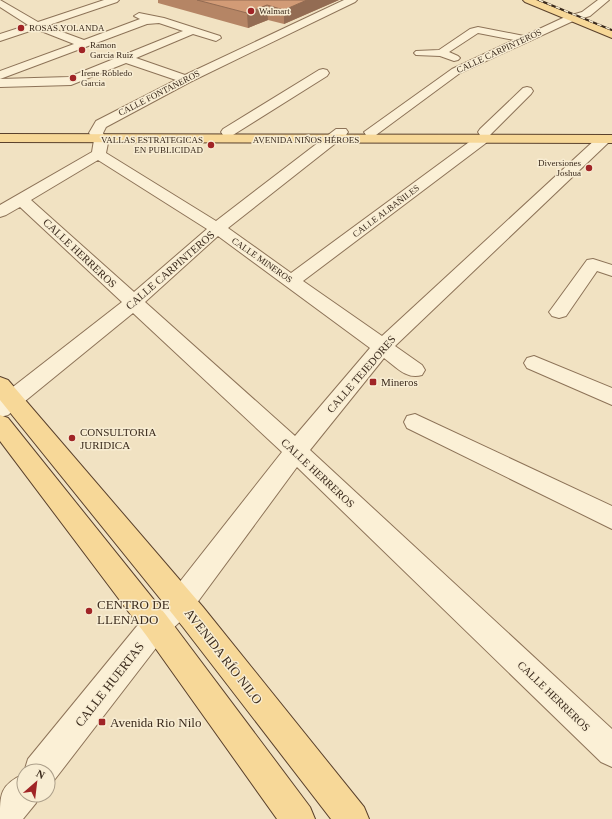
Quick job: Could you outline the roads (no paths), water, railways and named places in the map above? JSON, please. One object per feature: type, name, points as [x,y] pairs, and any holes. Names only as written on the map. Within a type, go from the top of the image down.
[{"type":"main road","points":[[528,0],[612,35]]},
{"type":"main road","points":[[553,0],[612,24]]},
{"type":"main road","name":"AVENIDA NIÑOS HÉROES","points":[[0,133],[99,142],[228,132],[336,136],[371,132],[483,136]]},
{"type":"main road","name":"AVENIDA NIÑOS HÉROES","points":[[0,138],[99,142],[336,136],[609,137]]},
{"type":"main road","points":[[3,404],[156,625],[298,819]]},
{"type":"main road","name":"AVENIDA RÍO NILO","points":[[3,404],[182,602],[352,819]]},
{"type":"street","points":[[0,38],[100,2],[114,0]]},
{"type":"street","name":"CALLE FONTANEROS","points":[[0,212],[21,199],[99,142],[101,124],[186,79],[352,0]]},
{"type":"street","points":[[586,14],[604,0]]},
{"type":"street","points":[[0,3],[36,26],[84,44]]},
{"type":"street","name":"CALLE CARPINTEROS","points":[[371,132],[456,71],[523,39],[572,18],[586,14]]},
{"type":"street","points":[[137,15],[153,20],[160,20],[190,31],[216,38]]},
{"type":"street","points":[[0,75],[153,20]]},
{"type":"street","points":[[441,53],[474,31],[478,30],[523,39]]},
{"type":"street","points":[[0,83],[71,81],[127,59],[190,31]]},
{"type":"street","points":[[420,53],[441,53],[446,56],[475,62]]},
{"type":"street","points":[[127,59],[186,79]]},
{"type":"street","points":[[228,132],[323,73]]},
{"type":"street","name":"CALLE ALBAÑILES","points":[[292,281],[483,136],[527,91]]},
{"type":"street","name":"CALLE CARPINTEROS","points":[[3,404],[133,303],[217,228],[336,136]]},
{"type":"street","name":"CALLE TEJEDORES","points":[[182,602],[296,451],[382,347],[609,137]]},
{"type":"street","name":"CALLE MINEROS","points":[[99,142],[415,370]]},
{"type":"street","name":"CALLE HERREROS","points":[[21,199],[296,451],[612,751]]},
{"type":"street","points":[[559,312],[593,264],[612,271]]},
{"type":"street","points":[[534,363],[612,397]]},
{"type":"street","points":[[415,422],[612,518]]},
{"type":"street","name":"CALLE HUERTAS","points":[[46,763],[156,625],[182,602]]},
{"type":"street","points":[[2,819],[16,802]]},
{"type":"railway","points":[[539,0],[612,30]]},
{"type":"place","name":"Walmart","points":[[251,11]]},
{"type":"place","name":"ROSAS YOLANDA","points":[[21,28]]},
{"type":"place","name":"Ramon Garcia Ruiz","points":[[82,50]]},
{"type":"place","name":"Irene Robledo Garcia","points":[[73,78]]},
{"type":"place","name":"VALLAS ESTRATEGICAS EN PUBLICIDAD","points":[[211,145]]},
{"type":"place","name":"Diversiones Joshua","points":[[589,168]]},
{"type":"place","name":"Mineros","points":[[373,382]]},
{"type":"place","name":"CONSULTORIA JURIDICA","points":[[72,438]]},
{"type":"place","name":"CENTRO DE LLENADO","points":[[89,611]]},
{"type":"place","name":"Avenida Rio Nilo","points":[[102,722]]}]
